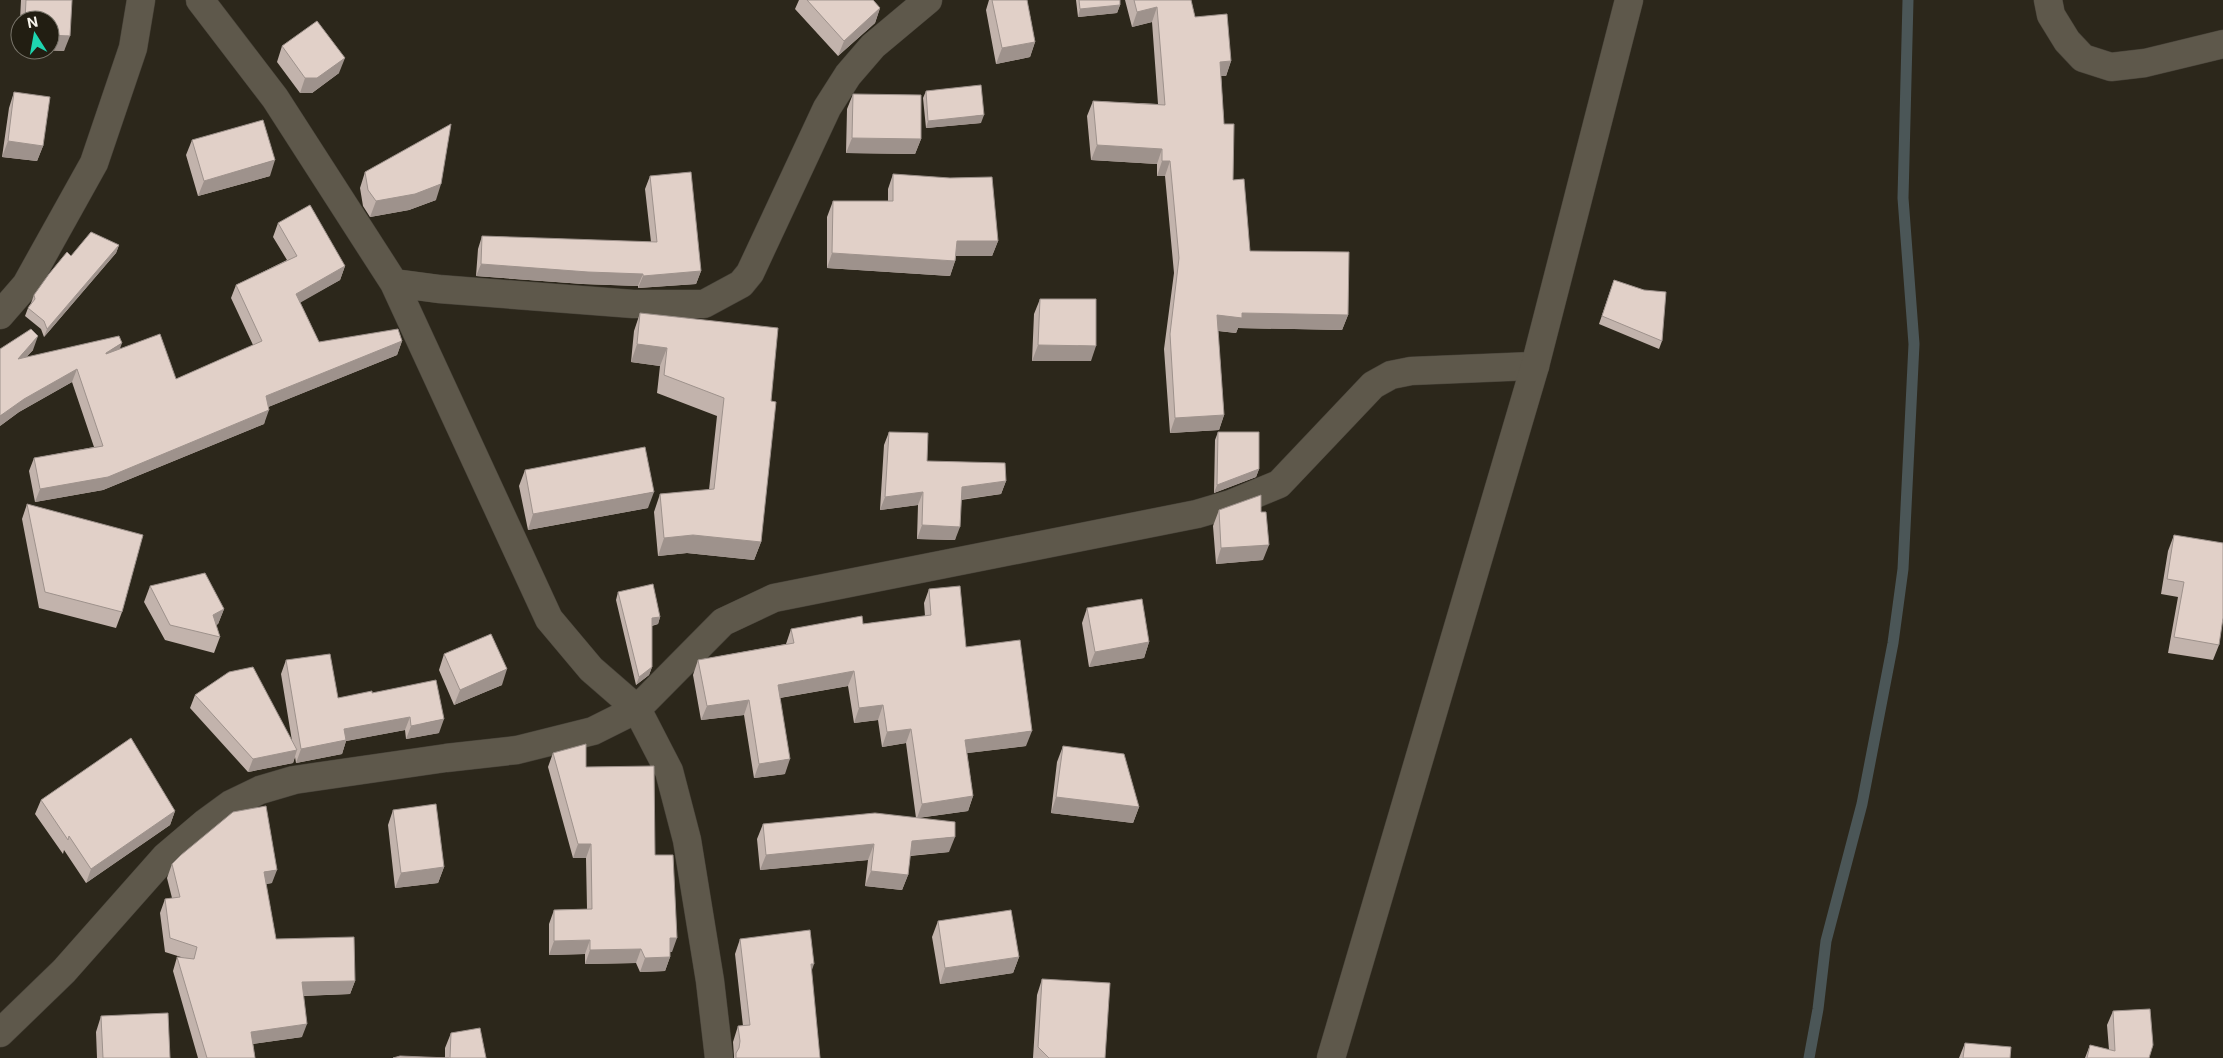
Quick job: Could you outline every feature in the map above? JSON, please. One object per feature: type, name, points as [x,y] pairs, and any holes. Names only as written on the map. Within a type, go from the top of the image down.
[{"type":"street","points":[[0,315],[26,285],[94,163],[133,48],[141,0]]},
{"type":"street","points":[[200,0],[275,98],[394,283],[549,619],[592,669],[637,709],[669,771],[687,840],[710,981],[719,1058]]},
{"type":"street","points":[[394,283],[439,289],[604,302],[704,304],[741,284],[750,273],[827,108],[848,75],[873,46],[928,0]]},
{"type":"street","points":[[1331,1058],[1535,366],[1629,0]]},
{"type":"street","points":[[2048,0],[2051,15],[2067,41],[2083,58],[2112,67],[2145,63],[2223,44]]},
{"type":"street","points":[[0,1032],[64,972],[165,857],[231,804],[260,790],[294,780],[436,759],[517,750],[593,731],[637,709],[723,622],[774,598],[1188,516],[1231,504],[1279,484],[1373,385],[1391,375],[1411,371],[1535,366]]},
{"type":"building","points":[[26,0],[72,0],[70,36],[60,36],[60,10],[26,10]]},
{"type":"building","points":[[807,0],[873,0],[880,8],[844,41]]},
{"type":"building","points":[[992,0],[1027,0],[1035,42],[1002,48]]},
{"type":"building","points":[[1079,0],[1120,0],[1120,5],[1080,9]]},
{"type":"building","points":[[1134,0],[1191,0],[1195,17],[1227,14],[1231,61],[1220,62],[1224,124],[1234,124],[1233,180],[1244,179],[1250,251],[1349,252],[1348,315],[1242,313],[1242,318],[1217,315],[1224,415],[1175,418],[1170,334],[1179,258],[1170,161],[1162,161],[1162,149],[1097,145],[1093,101],[1165,105],[1157,7],[1137,12]]},
{"type":"building","points":[[317,21],[345,58],[317,78],[305,78],[282,46]]},
{"type":"building","points":[[981,85],[984,115],[928,121],[926,91]]},
{"type":"building","points":[[14,92],[50,97],[43,146],[8,141]]},
{"type":"building","points":[[853,94],[921,95],[921,139],[852,138]]},
{"type":"building","points":[[263,120],[275,160],[204,181],[192,140]]},
{"type":"building","points":[[451,124],[441,184],[415,194],[376,201],[368,190],[365,172]]},
{"type":"building","points":[[691,172],[701,271],[643,276],[643,274],[481,264],[482,236],[657,242],[650,176]]},
{"type":"building","points":[[893,174],[950,178],[992,177],[998,241],[957,241],[955,261],[832,253],[833,201],[893,201]]},
{"type":"building","points":[[310,205],[345,266],[296,294],[319,342],[398,329],[402,341],[266,396],[269,410],[108,477],[40,489],[34,458],[103,446],[77,369],[24,399],[0,416],[0,349],[31,329],[38,336],[18,359],[119,336],[122,343],[106,354],[160,334],[176,379],[262,341],[236,285],[297,256],[278,223]]},
{"type":"building","points":[[91,232],[119,245],[47,329],[44,321],[28,308],[35,299],[34,295],[67,252],[71,256]]},
{"type":"building","points":[[1614,280],[1644,290],[1666,292],[1662,341],[1602,316]]},
{"type":"building","points":[[1040,299],[1096,299],[1096,346],[1038,345]]},
{"type":"building","points":[[640,313],[778,328],[771,401],[776,402],[761,542],[693,535],[664,538],[660,494],[714,489],[724,398],[664,375],[667,348],[637,344]]},
{"type":"building","points":[[889,432],[928,433],[927,461],[1005,463],[1006,481],[962,487],[960,527],[922,525],[923,492],[885,497]]},
{"type":"building","points":[[1218,432],[1259,432],[1259,469],[1217,485]]},
{"type":"building","points":[[645,447],[654,492],[533,514],[525,470]]},
{"type":"building","points":[[1261,495],[1261,512],[1266,512],[1269,545],[1221,548],[1219,510]]},
{"type":"building","points":[[27,504],[143,535],[122,612],[45,592]]},
{"type":"building","points":[[2174,535],[2223,543],[2223,618],[2219,645],[2174,637],[2184,582],[2167,579]]},
{"type":"building","points":[[205,573],[224,609],[213,615],[220,637],[170,625],[150,586]]},
{"type":"building","points":[[653,584],[660,617],[652,618],[652,667],[639,677],[618,592]]},
{"type":"building","points":[[960,586],[966,647],[1020,640],[1032,731],[965,740],[973,796],[922,804],[911,729],[887,732],[883,705],[859,708],[854,671],[778,685],[790,759],[759,764],[749,700],[707,706],[698,660],[794,643],[791,629],[862,616],[863,624],[931,615],[929,589]]},
{"type":"building","points":[[1142,599],[1149,642],[1095,652],[1087,608]]},
{"type":"building","points":[[491,634],[507,669],[460,690],[444,654]]},
{"type":"building","points":[[330,654],[338,698],[436,680],[444,719],[411,726],[410,717],[344,729],[346,740],[301,749],[286,660]]},
{"type":"building","points":[[253,667],[297,750],[253,759],[195,695],[229,672]]},
{"type":"building","points":[[131,738],[175,811],[91,869],[69,836],[68,840],[41,800]]},
{"type":"building","points":[[586,744],[586,767],[654,766],[655,855],[673,855],[677,938],[670,938],[670,957],[645,958],[641,949],[590,950],[590,940],[554,941],[554,910],[592,909],[591,844],[578,844],[553,753]]},
{"type":"building","points":[[1063,746],[1124,754],[1139,807],[1056,797]]},
{"type":"building","points":[[436,804],[444,867],[401,873],[393,810]]},
{"type":"building","points":[[266,806],[277,870],[264,872],[276,939],[354,937],[355,981],[302,982],[307,1024],[251,1032],[255,1058],[207,1058],[177,957],[194,959],[197,947],[170,938],[165,899],[180,897],[172,864],[233,812]]},
{"type":"building","points":[[875,813],[955,822],[955,837],[912,841],[908,875],[871,871],[874,844],[766,855],[763,824]]},
{"type":"building","points":[[1011,910],[1019,957],[945,968],[938,921]]},
{"type":"building","points":[[810,930],[814,964],[811,964],[820,1058],[736,1058],[740,1041],[738,1026],[750,1025],[740,939]]},
{"type":"building","points":[[1042,979],[1110,983],[1105,1058],[1049,1058],[1038,1047]]},
{"type":"building","points":[[2150,1009],[2153,1045],[2149,1058],[2087,1058],[2090,1045],[2115,1051],[2113,1011]]},
{"type":"building","points":[[168,1013],[170,1058],[103,1058],[101,1016]]},
{"type":"building","points":[[480,1028],[486,1058],[450,1058],[451,1033]]},
{"type":"building","points":[[1965,1043],[2011,1047],[2010,1058],[1963,1058]]},
{"type":"building","points":[[400,1056],[449,1058],[393,1058]]},
{"type":"waterway","points":[[1809,1058],[1818,1009],[1826,941],[1862,804],[1893,643],[1903,569],[1914,344],[1903,198],[1908,0]]}]
